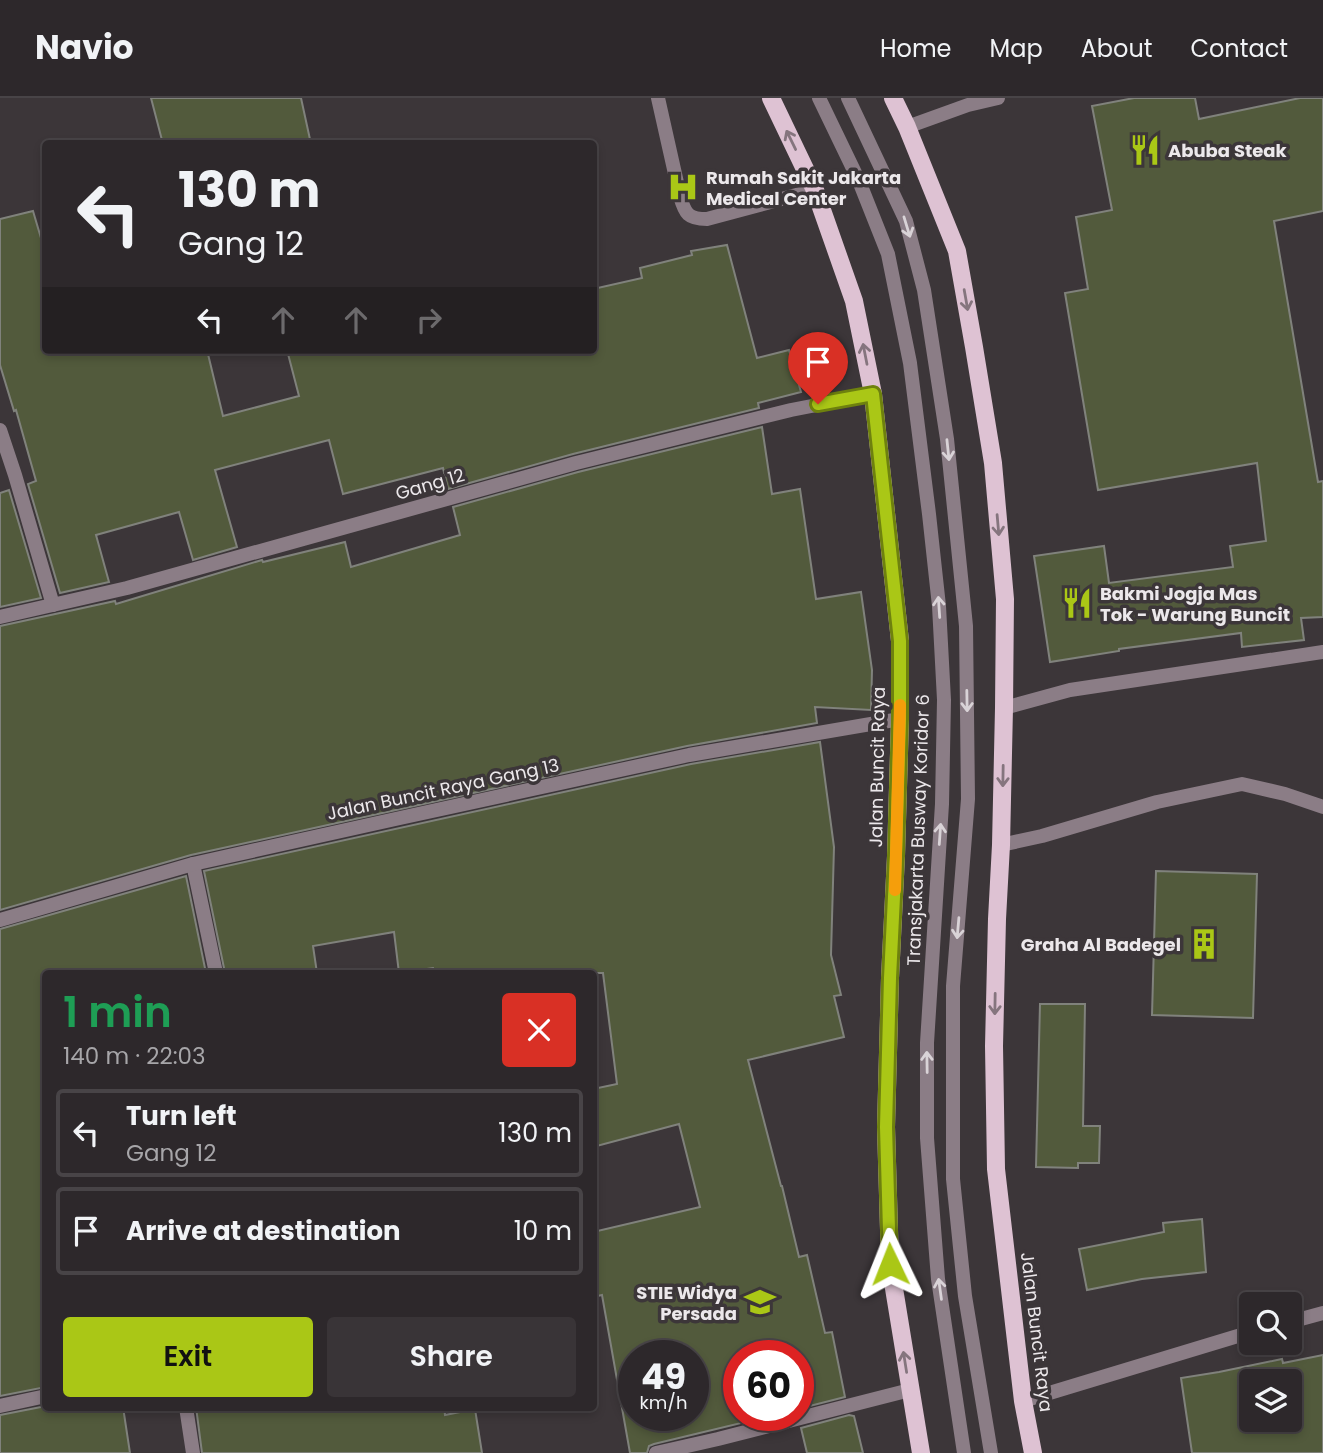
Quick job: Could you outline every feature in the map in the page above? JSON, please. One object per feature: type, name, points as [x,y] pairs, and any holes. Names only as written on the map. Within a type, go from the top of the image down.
[{"type":"main road","name":"Jalan Buncit Raya","points":[[771,98],[816,190],[854,301],[873,394],[900,641],[900,719],[886,1127],[890,1264],[921,1453]]},
{"type":"main road","name":"Jalan Buncit Raya","points":[[893,98],[957,251],[993,463],[1005,599],[994,1046],[996,1169],[1023,1401],[1032,1453]]},
{"type":"street","points":[[657,98],[683,209],[687,215],[708,219],[816,190]]},
{"type":"street","name":"Transjakarta Busway Koridor 6","points":[[819,98],[859,181],[888,254],[911,363],[939,606],[944,699],[942,804],[927,1043],[928,1138],[938,1279],[964,1453]]},
{"type":"street","points":[[848,98],[906,221],[924,290],[947,439],[966,626],[968,799],[953,986],[953,1179],[965,1296],[991,1453]]},
{"type":"street","points":[[907,127],[968,105],[998,98]]},
{"type":"street","name":"Gang 12","points":[[0,617],[140,585],[576,463],[791,410],[873,394]]},
{"type":"street","points":[[0,430],[53,605]]},
{"type":"street","points":[[1004,708],[1070,690],[1323,652]]},
{"type":"street","name":"Jalan Buncit Raya Gang 13","points":[[0,920],[193,864],[689,755],[900,719]]},
{"type":"street","points":[[1001,845],[1042,836],[1157,802],[1242,784],[1285,794],[1323,807]]},
{"type":"street","points":[[193,864],[215,970]]},
{"type":"street","points":[[1302,1319],[1323,1313]]},
{"type":"street","points":[[1023,1401],[1239,1336]]},
{"type":"street","points":[[656,1453],[910,1390]]},
{"type":"street","points":[[0,1406],[42,1397]]},
{"type":"street","points":[[187,1411],[193,1453]]},
{"type":"building","points":[[151,98],[301,98],[310,140],[162,140]]},
{"type":"building","points":[[1134,98],[1195,98],[1199,119],[1300,98],[1323,98],[1323,211],[1274,221],[1318,482],[1323,481],[1323,617],[1301,618],[1304,640],[1242,647],[1241,633],[1119,649],[1050,662],[1034,556],[1104,546],[1109,583],[1233,567],[1230,546],[1266,541],[1257,463],[1098,490],[1065,293],[1088,289],[1076,217],[1112,210],[1092,106]]},
{"type":"building","points":[[33,211],[42,241],[42,354],[208,354],[223,416],[299,396],[288,354],[597,354],[597,288],[642,278],[640,268],[692,255],[691,251],[727,245],[757,358],[789,350],[801,392],[758,403],[759,408],[573,454],[448,489],[443,468],[343,494],[329,440],[215,470],[237,547],[193,560],[179,512],[96,535],[109,582],[60,593],[28,484],[36,481],[0,365],[0,219]]},
{"type":"building","points":[[762,427],[772,494],[800,489],[816,599],[861,592],[872,670],[871,710],[815,707],[817,723],[687,746],[191,855],[0,910],[0,626],[115,601],[116,604],[262,560],[263,562],[345,542],[351,567],[460,535],[453,507],[578,472]]},
{"type":"building","points":[[9,490],[41,598],[0,607],[0,493]]},
{"type":"building","points":[[820,742],[834,847],[831,955],[841,995],[834,996],[844,1037],[748,1060],[799,1257],[807,1255],[825,1333],[832,1332],[845,1397],[814,1405],[814,1340],[723,1340],[723,1427],[709,1431],[709,1340],[618,1340],[618,1385],[602,1295],[597,1296],[597,1231],[700,1207],[679,1124],[597,1146],[597,1088],[617,1084],[603,973],[597,973],[597,970],[399,970],[394,932],[313,946],[317,970],[224,970],[204,871],[691,764]]},
{"type":"building","name":"Graha Al Badegel","points":[[1156,871],[1257,874],[1253,1018],[1152,1015]]},
{"type":"building","points":[[186,876],[205,970],[42,970],[42,1388],[0,1396],[0,929]]},
{"type":"building","points":[[1040,1004],[1085,1004],[1083,1126],[1100,1126],[1099,1163],[1078,1163],[1078,1168],[1036,1167]]},
{"type":"building","points":[[1202,1219],[1206,1272],[1142,1279],[1087,1290],[1079,1249],[1164,1232],[1163,1223]]},
{"type":"building","points":[[1323,1355],[1323,1453],[1192,1453],[1181,1378],[1282,1359],[1283,1363]]},
{"type":"building","points":[[42,1407],[42,1411],[124,1411],[130,1453],[0,1453],[0,1415]]},
{"type":"building","points":[[197,1411],[444,1411],[445,1415],[475,1411],[482,1453],[202,1453]]},
{"type":"building","points":[[854,1416],[863,1453],[807,1453],[802,1431],[814,1431],[814,1424]]},
{"type":"building","points":[[626,1431],[708,1431],[654,1444],[649,1446],[647,1453],[630,1453]]},
{"type":"slow traffic","points":[[895,890],[900,705]]},
{"type":"place","name":"Abuba Steak","points":[[1145,150]]},
{"type":"place","name":"Rumah Sakit Jakarta Medical Center","points":[[683,187]]},
{"type":"place","name":"Bakmi Jogja Mas Tok - Warung Buncit","points":[[1077,603]]},
{"type":"place","name":"Graha Al Badegel","points":[[1204,944]]},
{"type":"place","name":"STIE Widya Persada","points":[[760,1302]]},
{"type":"route","points":[[818,404],[873,394],[900,641],[900,719],[886,1127],[890,1264]]}]
